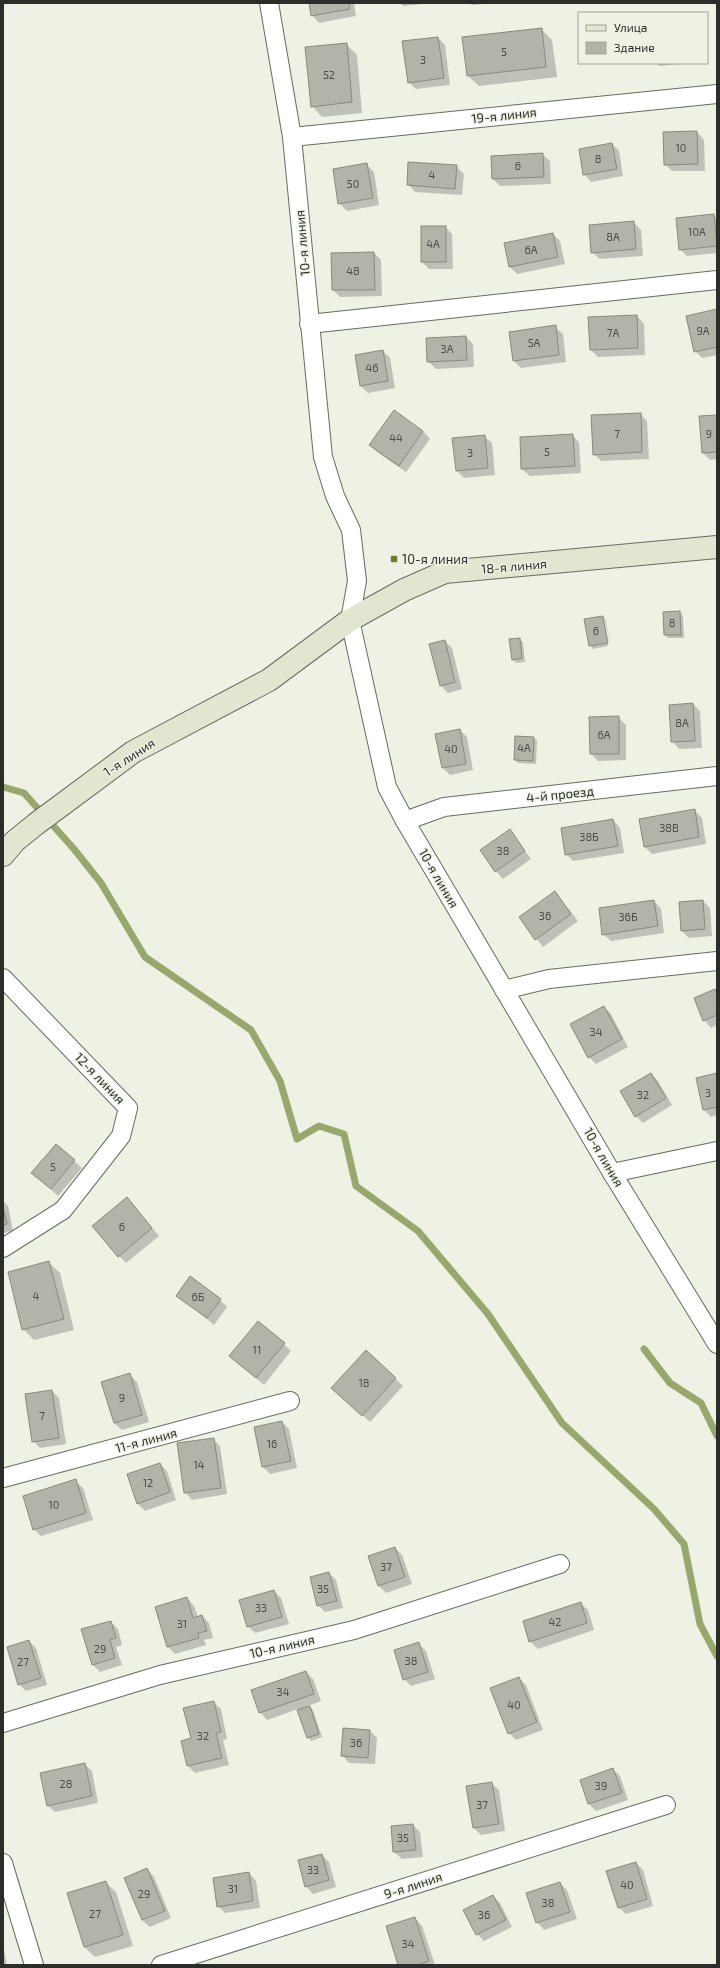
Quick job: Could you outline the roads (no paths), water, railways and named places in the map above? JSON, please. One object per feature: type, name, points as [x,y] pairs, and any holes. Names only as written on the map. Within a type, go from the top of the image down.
[{"type":"street","name":"10-я линия","points":[[269,3],[292,137],[309,324],[324,457],[335,496],[351,530],[357,582],[350,620],[387,787],[405,821],[612,1173],[717,1344]]},
{"type":"street","name":"19-я линия","points":[[292,137],[717,94]]},
{"type":"street","points":[[309,324],[717,280]]},
{"type":"street","name":"18-я линия","points":[[269,680],[350,620],[404,590],[445,572],[717,547]]},
{"type":"street","name":"1-я линия","points":[[3,855],[15,841],[36,824],[133,752],[269,680]]},
{"type":"street","name":"4-й проезд","points":[[405,821],[444,807],[717,776]]},
{"type":"street","points":[[504,990],[549,979],[717,961]]},
{"type":"street","name":"12-я линия","points":[[3,978],[128,1108],[121,1136],[62,1210],[3,1248]]},
{"type":"street","points":[[612,1173],[717,1151]]},
{"type":"street","name":"11-я линия","points":[[3,1478],[290,1401]]},
{"type":"street","name":"10-я линия","points":[[3,1722],[160,1674],[354,1630],[560,1564]]},
{"type":"street","name":"9-я линия","points":[[161,1965],[666,1805]]},
{"type":"street","points":[[3,1863],[34,1965]]},
{"type":"waterway","points":[[3,787],[24,793],[74,849],[101,883],[145,957],[251,1030],[280,1081],[297,1139],[319,1126],[344,1134],[356,1186],[418,1231],[488,1314],[562,1423],[654,1509],[684,1544],[700,1624],[717,1656]]},
{"type":"waterway","points":[[644,1349],[670,1383],[701,1403],[717,1436]]},
{"type":"place","name":"10-я линия","points":[[394,559]]}]
